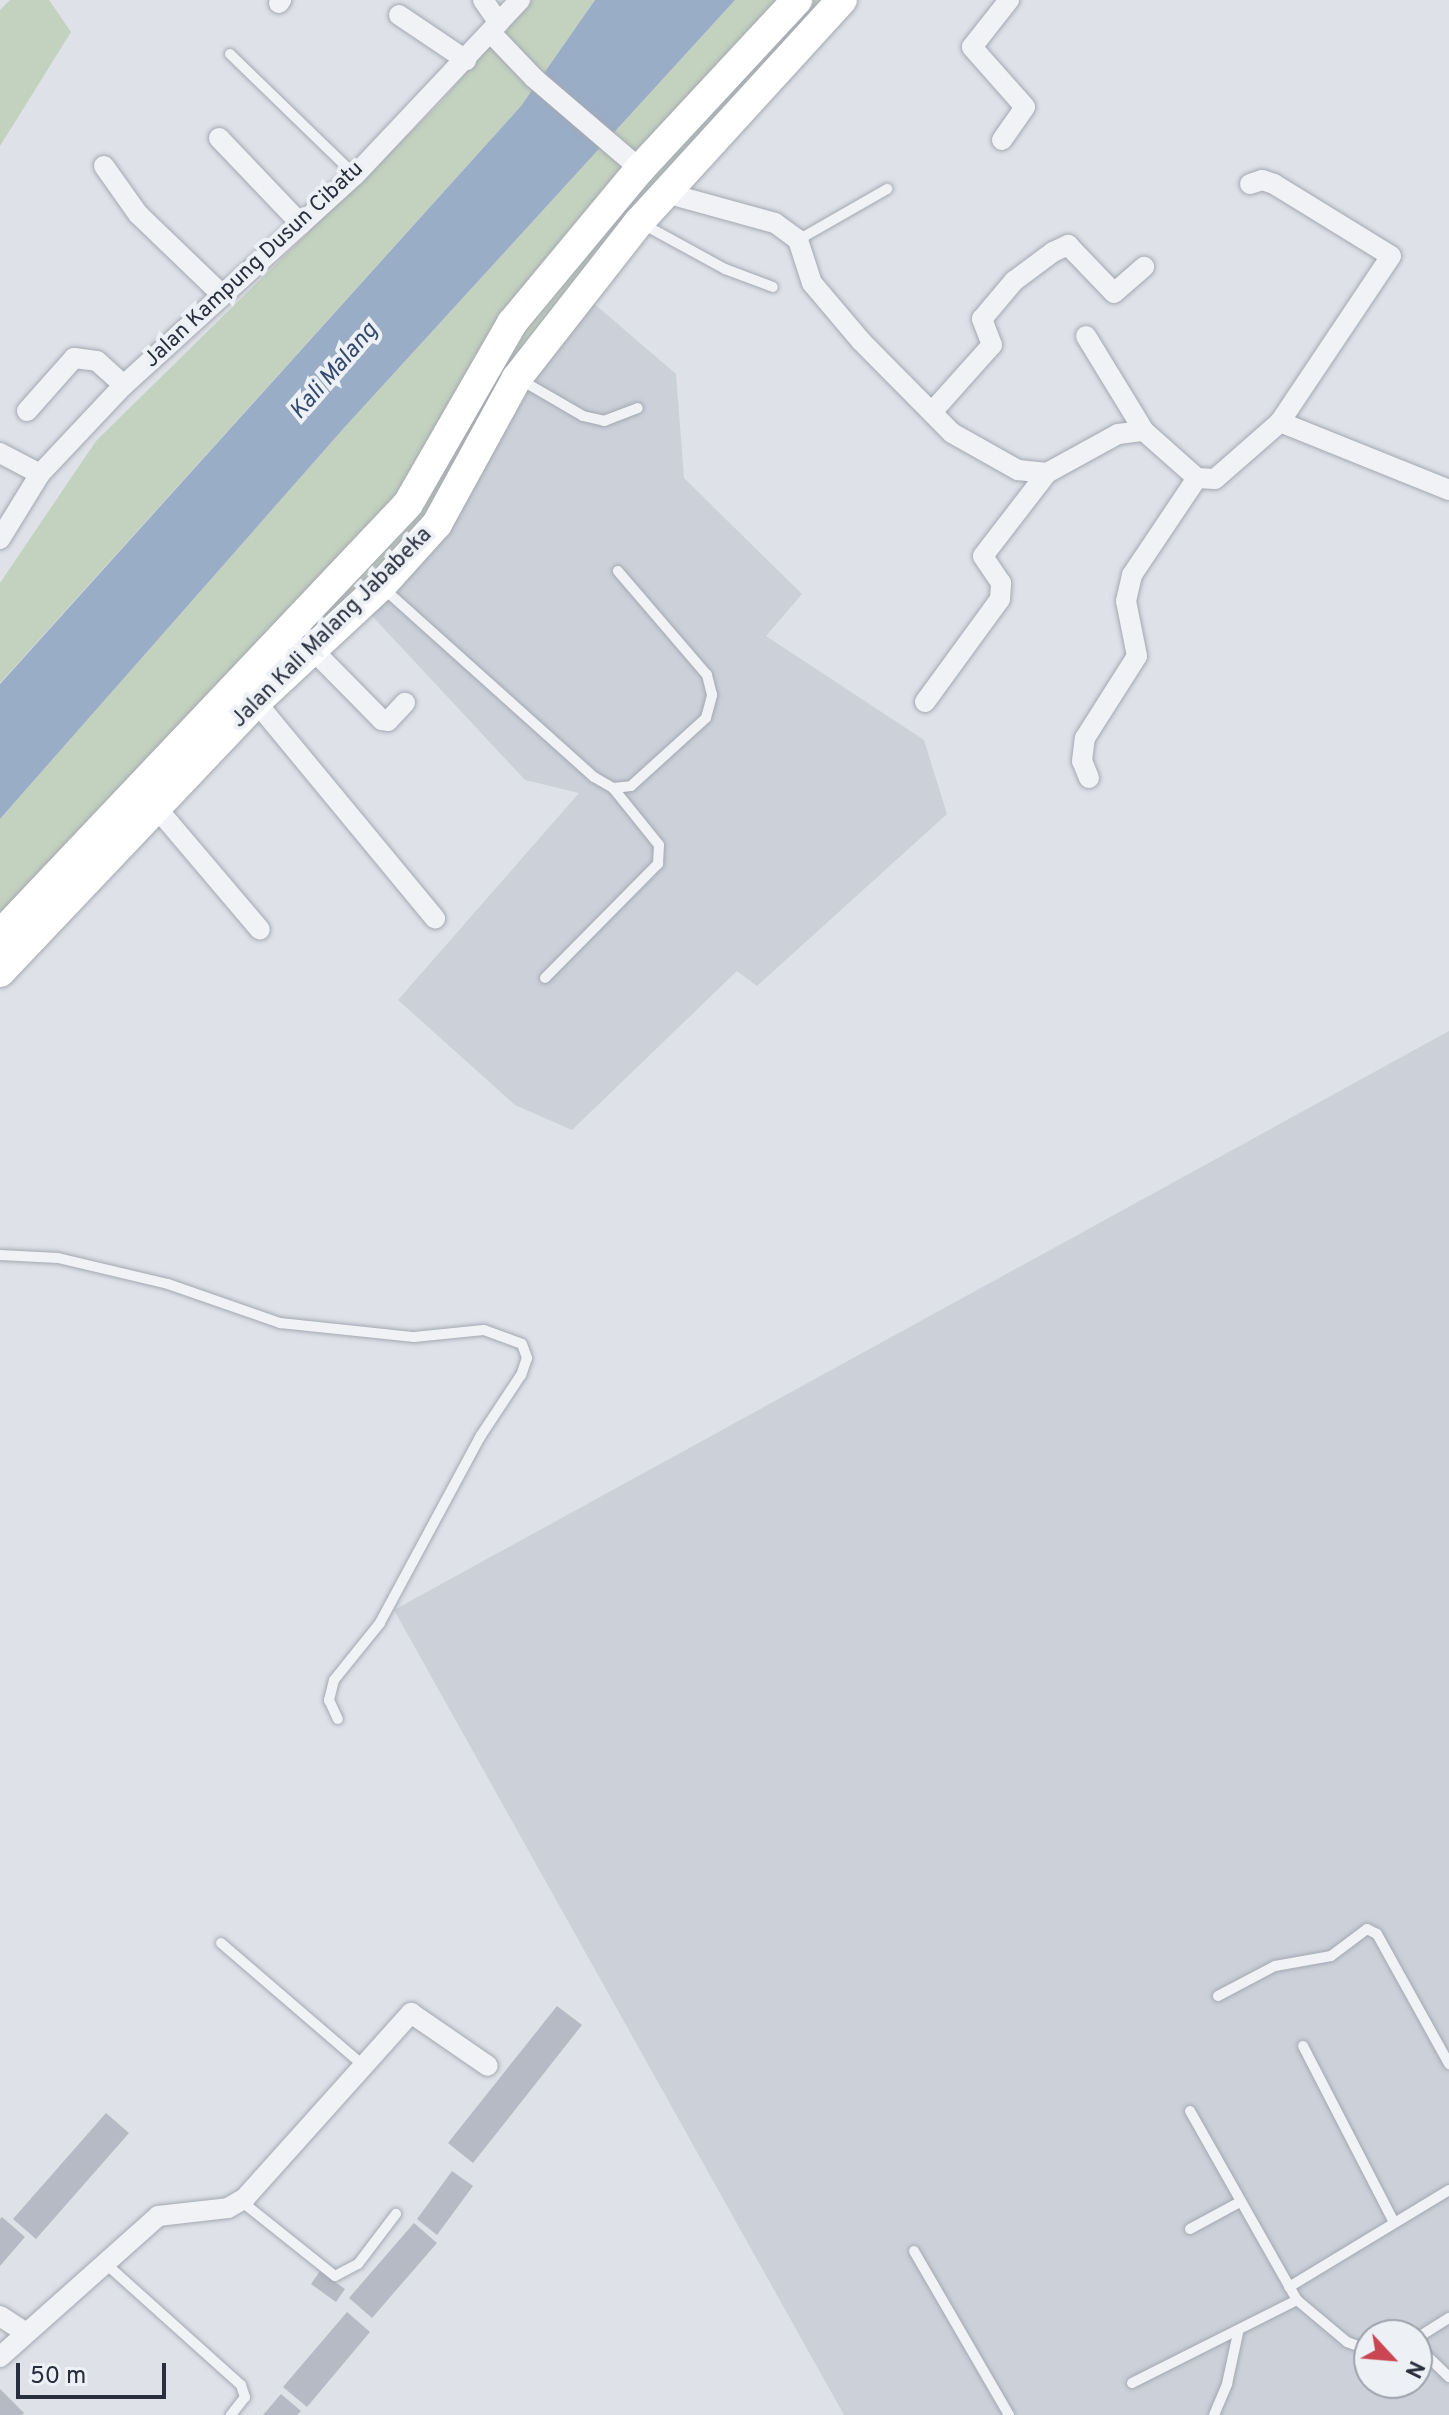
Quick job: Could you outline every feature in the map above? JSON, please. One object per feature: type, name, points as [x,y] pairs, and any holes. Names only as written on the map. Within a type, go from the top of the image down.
[{"type":"main road","name":"Jalan Kali Malang Jababeka","points":[[0,935],[408,504],[512,323],[640,169],[797,0]]},
{"type":"main road","name":"Jalan Kali Malang Jababeka","points":[[0,972],[256,702],[381,586],[437,524],[517,378],[639,222],[842,0]]},
{"type":"main road","points":[[744,56],[769,79]]},
{"type":"main road","points":[[355,560],[381,586]]},
{"type":"street","points":[[483,0],[495,28],[534,78],[640,169]]},
{"type":"street","name":"Jalan Kampung Dusun Cibatu","points":[[0,539],[40,474],[124,385],[355,175],[520,0]]},
{"type":"street","points":[[1002,140],[1025,107],[972,47],[1009,0]]},
{"type":"street","points":[[399,15],[466,60]]},
{"type":"street","points":[[219,138],[301,224]]},
{"type":"street","points":[[104,166],[138,214],[221,294]]},
{"type":"street","points":[[1086,336],[1144,431],[1197,478],[1223,475],[1280,422],[1391,256],[1274,184],[1262,180],[1250,184]]},
{"type":"street","points":[[666,193],[775,223],[798,240],[812,283],[932,412],[980,454],[1018,470],[1047,473]]},
{"type":"street","points":[[932,412],[992,345],[982,319],[1014,281],[1053,252],[1068,245],[1114,293],[1144,267]]},
{"type":"street","points":[[27,411],[74,358],[97,361],[124,385]]},
{"type":"street","points":[[1280,422],[1449,490]]},
{"type":"street","points":[[925,702],[1000,599],[1001,583],[983,556],[1047,473],[1118,434],[1144,431]]},
{"type":"street","points":[[0,453],[40,474]]},
{"type":"street","points":[[1089,778],[1082,761],[1085,738],[1137,656],[1126,601],[1132,575],[1197,478]]},
{"type":"street","points":[[311,648],[382,720],[388,721],[405,703]]},
{"type":"street","points":[[256,702],[435,918]]},
{"type":"street","points":[[155,806],[260,930]]},
{"type":"street","points":[[0,2357],[158,2216],[241,2201],[366,2068],[405,2018],[415,2013],[488,2066]]},
{"type":"street","points":[[0,2316],[26,2333]]},
{"type":"lane","points":[[230,54],[355,175]]},
{"type":"lane","points":[[798,240],[887,189]]},
{"type":"lane","points":[[639,222],[725,269],[773,287]]},
{"type":"lane","points":[[517,378],[583,416],[604,421],[638,408]]},
{"type":"lane","points":[[613,788],[631,786],[706,718],[712,695],[707,675],[618,571]]},
{"type":"lane","points":[[381,586],[594,777],[613,788],[659,845],[658,864],[545,978]]},
{"type":"lane","points":[[0,1255],[58,1258],[168,1284],[280,1323],[414,1337],[484,1330],[522,1344],[527,1358],[521,1375],[480,1437],[380,1623],[334,1680],[329,1700],[338,1719]]},
{"type":"lane","points":[[1218,1996],[1275,1966],[1331,1956],[1367,1929],[1377,1934],[1449,2064]]},
{"type":"lane","points":[[221,1943],[366,2068]]},
{"type":"lane","points":[[1303,2046],[1394,2222]]},
{"type":"lane","points":[[1190,2111],[1297,2300],[1353,2344]]},
{"type":"lane","points":[[1289,2287],[1449,2190]]},
{"type":"lane","points":[[241,2201],[335,2276],[358,2264],[396,2214]]},
{"type":"lane","points":[[1190,2229],[1240,2202]]},
{"type":"lane","points":[[914,2251],[1009,2415]]},
{"type":"lane","points":[[104,2262],[241,2385],[245,2397],[231,2415]]},
{"type":"lane","points":[[1132,2383],[1238,2333],[1297,2300]]},
{"type":"lane","points":[[1214,2415],[1227,2384],[1238,2333]]},
{"type":"lane","points":[[1433,2362],[1449,2377]]},
{"type":"shaded area","points":[[583,294],[676,374],[684,478],[802,594],[766,636],[924,740],[947,814],[757,986],[737,971],[572,1130],[515,1105],[398,1000],[579,793],[525,780],[361,604]]},
{"type":"shaded area","points":[[1449,1031],[1449,2415],[844,2415],[394,1610]]},
{"type":"green space","points":[[10,0],[49,0],[71,32],[0,146],[0,10]]},
{"type":"green space","points":[[528,0],[595,0],[521,106],[0,683],[0,583],[96,441],[439,104]]},
{"type":"green space","points":[[735,0],[842,0],[639,222],[437,524],[0,972],[0,819],[343,429]]},
{"type":"water","name":"Kali Malang","points":[[595,0],[735,0],[343,429],[0,819],[0,684],[521,106]]},
{"type":"building","points":[[557,2006],[582,2025],[473,2163],[448,2143]]},
{"type":"building","points":[[106,2113],[129,2133],[36,2239],[13,2219]]},
{"type":"building","points":[[452,2171],[473,2186],[437,2235],[417,2219]]},
{"type":"building","points":[[2,2217],[25,2237],[0,2266],[0,2219]]},
{"type":"building","points":[[414,2223],[437,2243],[372,2318],[349,2298]]},
{"type":"building","points":[[320,2271],[345,2289],[336,2302],[311,2284]]},
{"type":"building","points":[[347,2312],[370,2332],[307,2407],[283,2387]]},
{"type":"building","points":[[0,2389],[24,2413],[22,2415],[0,2415]]},
{"type":"building","points":[[281,2394],[301,2411],[297,2415],[263,2415]]}]
